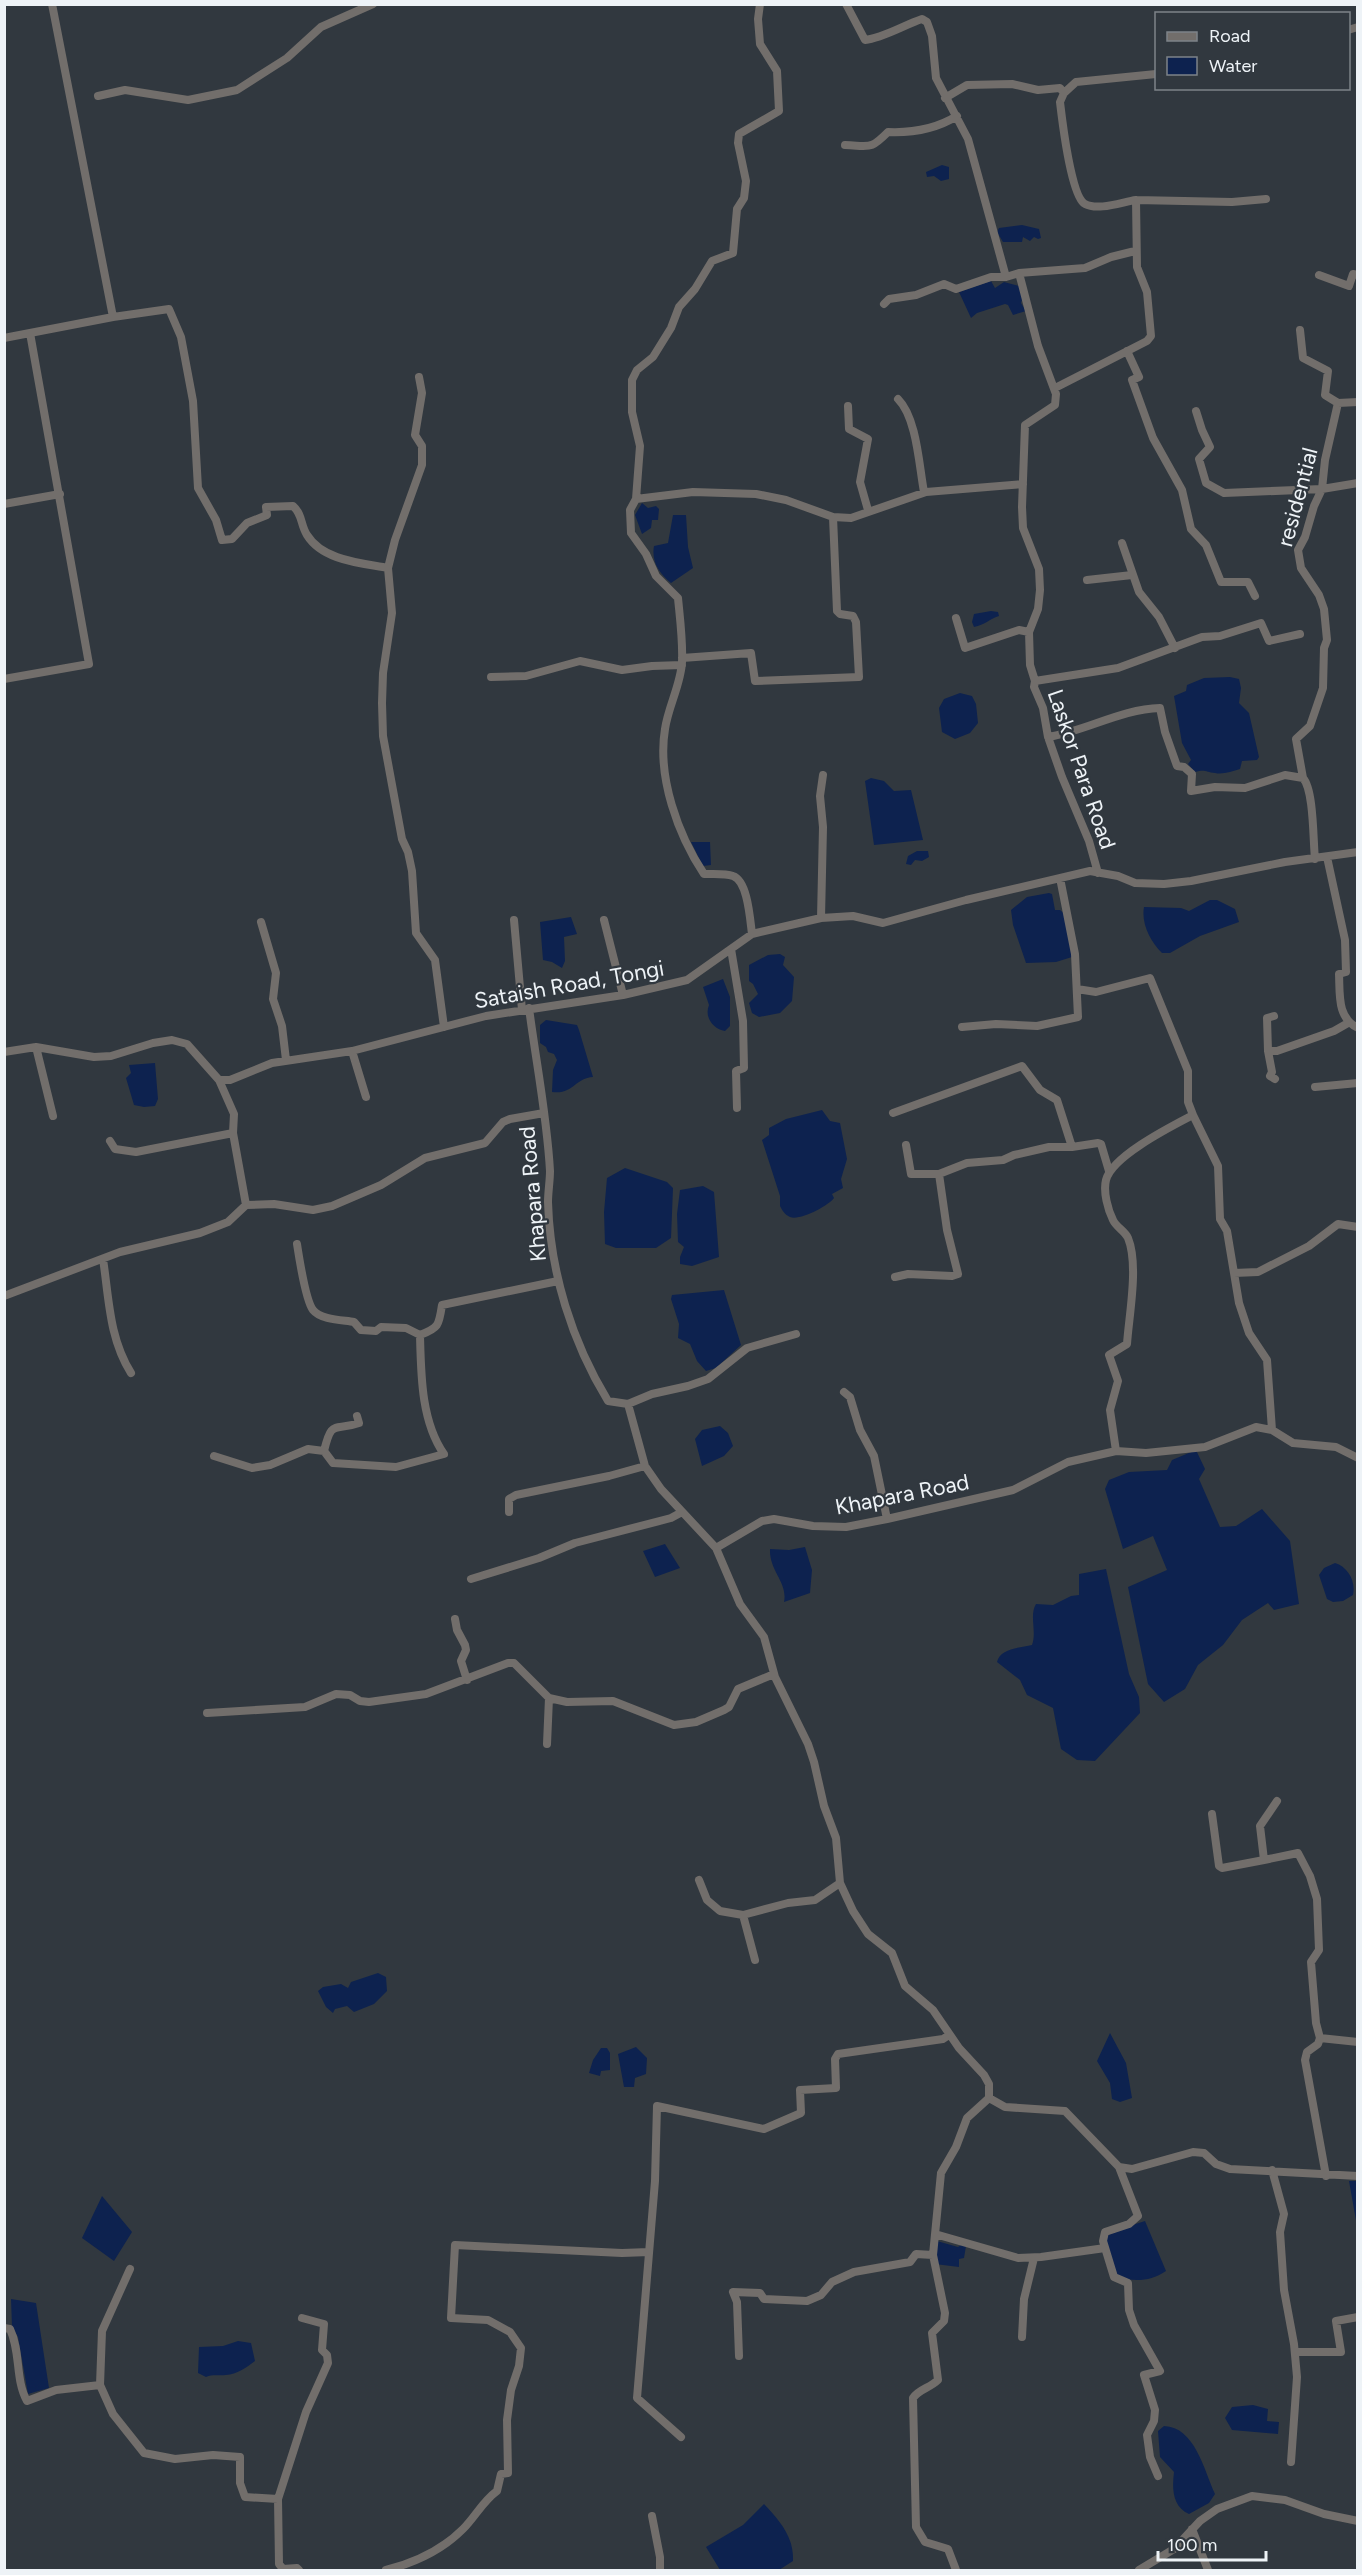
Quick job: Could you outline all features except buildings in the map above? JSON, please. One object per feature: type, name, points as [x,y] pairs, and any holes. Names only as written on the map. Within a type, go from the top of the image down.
[{"type":"street","points":[[52,4],[113,316]]},
{"type":"street","points":[[98,96],[125,90],[188,100],[237,90],[287,58],[321,27],[373,4]]},
{"type":"street","points":[[752,934],[744,888],[739,879],[732,875],[704,874],[696,862],[670,796],[663,753],[664,732],[682,662],[678,598],[656,576],[646,554],[631,533],[630,510],[636,499],[640,446],[632,412],[632,380],[638,370],[653,357],[671,328],[679,307],[695,289],[712,261],[733,253],[737,209],[744,198],[746,181],[738,143],[739,134],[779,111],[777,71],[760,44],[758,19],[760,4]]},
{"type":"street","points":[[846,4],[866,40],[878,38],[893,29],[922,19],[927,22],[932,36],[936,78],[968,139],[1006,277]]},
{"type":"street","points":[[1155,74],[1076,82],[1064,93],[1060,102],[1068,147],[1068,166],[1080,200],[1086,205],[1101,206],[1136,200],[1232,202],[1266,199]]},
{"type":"street","points":[[945,98],[967,85],[1012,84],[1038,90],[1060,88],[1064,93]]},
{"type":"street","points":[[845,145],[872,146],[879,143],[888,132],[923,129],[945,123],[957,116]]},
{"type":"street","points":[[1019,273],[1038,346],[1055,388],[1147,341],[1151,336],[1147,292],[1138,274],[1135,251],[1136,200]]},
{"type":"street","points":[[884,304],[889,299],[916,295],[944,284],[956,290],[991,278],[1019,273],[1085,268],[1111,257],[1135,251]]},
{"type":"street","points":[[1319,275],[1349,286],[1353,274],[1358,275]]},
{"type":"street","points":[[4,338],[113,316],[169,309],[181,337],[194,401],[198,488],[216,520],[222,540],[232,539],[247,523],[267,515],[266,507],[293,506],[301,513],[307,536],[324,552],[342,559],[388,568]]},
{"type":"street","points":[[1300,330],[1303,358],[1328,371],[1325,395],[1338,403],[1358,402]]},
{"type":"street","points":[[4,679],[89,664],[30,333]]},
{"type":"street","points":[[1127,351],[1139,377],[1132,380],[1153,438],[1182,490],[1191,529],[1206,544],[1221,582],[1248,582],[1255,596]]},
{"type":"street","points":[[419,377],[422,393],[415,435],[422,446],[422,465],[398,531],[388,568],[392,613],[383,673],[383,736],[402,839],[408,852],[412,871],[416,933],[435,960],[444,1027]]},
{"type":"street","name":"Laskor Para Road","points":[[1055,388],[1055,405],[1025,425],[1023,528],[1039,569],[1040,590],[1038,609],[1029,632],[1030,664],[1035,681],[1034,687],[1043,708],[1048,737],[1089,841],[1098,873]]},
{"type":"street","points":[[898,399],[907,413],[914,433],[924,492]]},
{"type":"street","name":"residential","points":[[1315,859],[1310,804],[1296,739],[1310,726],[1323,688],[1327,621],[1319,595],[1301,568],[1298,550],[1322,489],[1325,460],[1338,403]]},
{"type":"street","points":[[848,406],[849,429],[868,439],[860,482],[868,510]]},
{"type":"street","points":[[1196,411],[1210,447],[1199,459],[1206,483],[1224,493],[1322,489],[1358,483]]},
{"type":"street","points":[[636,499],[693,492],[756,494],[786,500],[833,517],[851,518],[868,510],[924,492],[1023,484]]},
{"type":"street","points":[[4,504],[60,494]]},
{"type":"street","points":[[491,677],[526,676],[580,661],[622,670],[751,653],[755,681],[859,677],[856,622],[853,616],[840,615],[837,611],[833,517]]},
{"type":"street","points":[[1122,543],[1139,592],[1159,617],[1175,648]]},
{"type":"street","points":[[1087,580],[1132,575]]},
{"type":"street","points":[[956,618],[965,648],[1019,630],[1029,632]]},
{"type":"street","points":[[1035,681],[1118,668],[1202,637],[1220,636],[1261,623],[1269,641],[1300,633]]},
{"type":"street","points":[[1048,737],[1137,711],[1160,708],[1165,732],[1177,766],[1192,774],[1191,791],[1245,788],[1285,775],[1303,778]]},
{"type":"street","points":[[821,918],[820,868],[823,827],[820,796],[823,775]]},
{"type":"street","name":"Sataish Road, Tongi","points":[[219,1080],[230,1080],[272,1063],[286,1060],[352,1051],[526,1009],[623,995],[687,980],[752,934],[821,918],[853,916],[883,923],[966,900],[1090,871],[1118,876],[1135,883],[1164,884],[1191,881],[1285,862],[1358,852]]},
{"type":"street","points":[[1327,857],[1345,940],[1346,972],[1340,974],[1341,1008],[1348,1023],[1358,1028]]},
{"type":"street","points":[[962,1027],[996,1024],[1037,1026],[1078,1017],[1075,954],[1060,878]]},
{"type":"street","name":"Khapara Road","points":[[513,920],[544,1113],[550,1172],[548,1203],[558,1281],[569,1318],[608,1401],[628,1404]]},
{"type":"street","points":[[604,920],[623,995]]},
{"type":"street","points":[[261,922],[276,973],[273,999],[282,1026],[286,1060]]},
{"type":"street","points":[[730,950],[743,1021],[744,1068],[736,1071],[738,1108]]},
{"type":"street","points":[[1077,989],[1096,992],[1150,978],[1188,1071],[1188,1102],[1218,1166],[1220,1219],[1227,1231],[1239,1303],[1249,1333],[1267,1360],[1272,1430],[1293,1443],[1336,1448],[1358,1458]]},
{"type":"street","points":[[1274,1016],[1267,1018],[1266,1023],[1272,1072],[1270,1076],[1275,1079]]},
{"type":"street","points":[[1268,1051],[1277,1051],[1334,1031],[1348,1023]]},
{"type":"street","points":[[4,1052],[36,1047],[94,1058],[111,1056],[153,1043],[172,1040],[187,1044],[219,1080],[234,1114],[233,1133],[246,1204]]},
{"type":"street","points":[[36,1047],[53,1116]]},
{"type":"street","points":[[352,1051],[366,1097]]},
{"type":"street","points":[[892,1113],[1022,1066],[1040,1090],[1057,1100],[1072,1147]]},
{"type":"street","points":[[1315,1087],[1358,1083]]},
{"type":"street","points":[[4,1296],[120,1252],[200,1233],[228,1222],[246,1204],[274,1204],[313,1210],[332,1206],[381,1185],[425,1158],[485,1143],[494,1131],[510,1119],[544,1113]]},
{"type":"street","points":[[1116,1451],[1110,1410],[1118,1381],[1109,1355],[1127,1344],[1133,1263],[1127,1237],[1114,1222],[1105,1192],[1105,1181],[1109,1171],[1153,1137],[1193,1115]]},
{"type":"street","points":[[110,1141],[115,1149],[136,1152],[233,1133]]},
{"type":"street","points":[[906,1146],[911,1174],[939,1174],[968,1163],[1003,1160],[1049,1147],[1101,1144],[1109,1171]]},
{"type":"street","points":[[895,1277],[908,1274],[952,1276],[958,1274],[948,1238],[939,1174]]},
{"type":"street","points":[[1234,1273],[1258,1272],[1309,1246],[1338,1224],[1358,1227]]},
{"type":"street","points":[[297,1244],[305,1285],[313,1310],[323,1316],[354,1322],[360,1330],[376,1331],[381,1327],[406,1328],[420,1335],[435,1329],[440,1322],[442,1305],[558,1281]]},
{"type":"street","points":[[103,1259],[115,1339],[120,1356],[131,1372]]},
{"type":"street","points":[[796,1334],[747,1348],[708,1379],[652,1394],[628,1404],[645,1466],[660,1489],[716,1548],[740,1604],[764,1637],[774,1674],[808,1744],[814,1762],[824,1806],[836,1838],[840,1883],[853,1911],[868,1934],[892,1953],[905,1986],[933,2010],[949,2035],[989,2084],[989,2097],[967,2118],[956,2147],[941,2173],[933,2255],[945,2313],[944,2321],[932,2333],[938,2380],[927,2389],[917,2392],[913,2398],[916,2527],[925,2542],[948,2549],[956,2571]]},
{"type":"street","points":[[214,1456],[252,1468],[270,1465],[308,1449],[324,1451],[333,1463],[396,1467],[444,1454],[428,1418],[420,1369],[420,1335]]},
{"type":"street","points":[[844,1392],[850,1397],[860,1430],[874,1456],[887,1520]]},
{"type":"street","points":[[324,1451],[328,1434],[335,1427],[359,1423],[357,1416]]},
{"type":"street","name":"Khapara Road","points":[[716,1548],[762,1521],[774,1519],[813,1526],[846,1527],[887,1520],[1013,1490],[1068,1462],[1116,1451],[1146,1453],[1205,1447],[1256,1427],[1272,1430]]},
{"type":"street","points":[[509,1512],[510,1499],[516,1495],[609,1476],[645,1466]]},
{"type":"street","points":[[471,1579],[539,1558],[575,1543],[670,1518],[682,1512]]},
{"type":"street","points":[[455,1619],[466,1650],[460,1661],[467,1680]]},
{"type":"street","points":[[207,1713],[305,1707],[336,1694],[350,1695],[360,1701],[369,1702],[426,1694],[514,1663],[549,1698],[567,1702],[613,1701],[674,1725],[696,1722],[724,1710],[729,1707],[738,1689],[774,1674]]},
{"type":"street","points":[[547,1744],[549,1698]]},
{"type":"street","points":[[1264,1860],[1260,1826],[1277,1801]]},
{"type":"street","points":[[1212,1814],[1219,1866],[1222,1868],[1299,1853],[1310,1876],[1317,1899],[1319,1950],[1311,1962],[1316,2023],[1320,2038],[1318,2044],[1306,2052],[1305,2060],[1326,2176]]},
{"type":"street","points":[[699,1880],[707,1900],[720,1911],[743,1915],[789,1903],[815,1900],[840,1883]]},
{"type":"street","points":[[743,1915],[754,1960]]},
{"type":"street","points":[[681,2437],[637,2398],[655,2181],[657,2106],[764,2129],[801,2113],[800,2090],[836,2088],[835,2060],[838,2055],[943,2039],[949,2035]]},
{"type":"street","points":[[1320,2038],[1358,2042]]},
{"type":"street","points":[[989,2097],[1005,2107],[1065,2111],[1119,2167],[1138,2216],[1130,2224],[1105,2232],[1103,2241],[1114,2277],[1128,2283],[1129,2310],[1134,2325],[1160,2371],[1144,2375],[1155,2410],[1154,2421],[1147,2435],[1150,2457],[1158,2476]]},
{"type":"street","points":[[1119,2167],[1131,2169],[1193,2152],[1204,2153],[1216,2164],[1230,2169],[1358,2176]]},
{"type":"street","points":[[1272,2170],[1284,2214],[1280,2232],[1284,2290],[1297,2377],[1291,2462]]},
{"type":"street","points":[[935,2234],[1018,2258],[1034,2258],[1105,2248]]},
{"type":"street","points":[[386,2571],[415,2562],[462,2530],[488,2497],[497,2491],[501,2474],[508,2473],[507,2420],[521,2348],[510,2331],[488,2320],[451,2318],[454,2245],[612,2253],[649,2252]]},
{"type":"street","points":[[739,2356],[737,2302],[733,2292],[760,2293],[764,2299],[807,2301],[821,2295],[832,2282],[854,2272],[910,2262],[916,2254],[933,2255]]},
{"type":"street","points":[[1022,2337],[1024,2299],[1034,2258]]},
{"type":"street","points":[[130,2269],[102,2331],[99,2385],[113,2414],[144,2453],[175,2458],[213,2455],[240,2457],[240,2483],[245,2497],[278,2499]]},
{"type":"street","points":[[1295,2352],[1341,2352],[1336,2321],[1358,2317]]},
{"type":"street","points":[[299,2571],[297,2568],[283,2570],[279,2564],[278,2499],[306,2412],[328,2363],[327,2355],[322,2350],[324,2324],[302,2318]]},
{"type":"street","points":[[4,2328],[10,2329],[15,2341],[22,2393],[27,2401],[56,2390],[99,2385]]},
{"type":"street","points":[[1139,2571],[1174,2549],[1192,2529],[1217,2509],[1252,2496],[1285,2500],[1324,2514],[1358,2521]]},
{"type":"street","points":[[652,2516],[660,2556],[660,2571]]},
{"type":"street","points":[[1192,2529],[1208,2571]]},
{"type":"water","points":[[942,165],[949,167],[949,179],[941,181],[934,176],[927,177],[926,172]]},
{"type":"water","points":[[1022,225],[1039,229],[1041,238],[1034,237],[1030,241],[1023,237],[1022,242],[1003,242],[997,232],[999,228]]},
{"type":"water","points":[[991,281],[995,288],[1004,282],[1019,286],[1023,296],[1021,303],[1026,311],[1013,315],[1008,305],[1005,304],[977,313],[971,318],[959,292]]},
{"type":"water","points":[[642,503],[648,508],[656,506],[659,509],[658,520],[652,520],[651,528],[642,534],[635,515]]},
{"type":"water","points":[[673,515],[686,515],[688,547],[693,568],[671,583],[657,567],[653,552],[654,546],[668,543]]},
{"type":"water","points":[[998,612],[999,616],[974,627],[972,622],[974,614]]},
{"type":"water","points":[[1204,678],[1239,679],[1241,688],[1239,703],[1249,713],[1259,757],[1257,760],[1242,761],[1240,769],[1228,772],[1195,772],[1188,764],[1191,760],[1182,743],[1174,696],[1186,691],[1187,685]]},
{"type":"water","points":[[960,693],[972,696],[976,704],[978,723],[970,733],[955,739],[942,732],[939,708],[944,699]]},
{"type":"water","points":[[871,778],[884,781],[894,791],[911,790],[923,840],[874,845],[865,781]]},
{"type":"water","points":[[691,842],[710,842],[711,865],[703,866]]},
{"type":"water","points":[[917,851],[928,851],[929,857],[922,861],[915,860],[911,865],[906,864],[908,856]]},
{"type":"water","points":[[1052,894],[1055,910],[1060,910],[1065,914],[1072,957],[1056,962],[1026,963],[1013,925],[1011,910],[1027,897]]},
{"type":"water","points":[[1210,900],[1217,900],[1235,909],[1239,922],[1200,936],[1170,953],[1162,953],[1147,932],[1144,907],[1181,908],[1189,911]]},
{"type":"water","points":[[571,917],[577,934],[564,937],[565,961],[562,968],[543,960],[540,922]]},
{"type":"water","points":[[780,954],[785,957],[783,965],[794,977],[792,1001],[780,1013],[759,1017],[752,1013],[749,1003],[758,994],[749,981],[749,965],[768,955]]},
{"type":"water","points":[[723,979],[730,997],[730,1026],[725,1031],[717,1028],[709,1018],[709,1005],[703,987]]},
{"type":"water","points":[[546,1020],[577,1025],[593,1077],[582,1080],[565,1091],[552,1092],[553,1070],[557,1060],[554,1054],[548,1052],[546,1047],[540,1043],[540,1025]]},
{"type":"water","points":[[155,1063],[158,1099],[155,1106],[134,1105],[126,1078],[131,1073],[129,1065]]},
{"type":"water","points":[[822,1110],[830,1121],[840,1123],[847,1159],[841,1179],[843,1188],[832,1194],[834,1198],[820,1209],[800,1217],[790,1217],[780,1206],[780,1196],[762,1140],[769,1135],[769,1128],[786,1119]]},
{"type":"water","points":[[625,1168],[667,1182],[673,1188],[671,1238],[656,1248],[616,1248],[605,1244],[604,1212],[607,1178]]},
{"type":"water","points":[[703,1186],[714,1192],[719,1257],[692,1266],[680,1264],[684,1247],[678,1242],[677,1214],[680,1190]]},
{"type":"water","points":[[724,1290],[741,1345],[716,1368],[706,1371],[697,1361],[690,1344],[678,1338],[679,1324],[671,1299],[672,1295]]},
{"type":"water","points":[[720,1426],[728,1433],[733,1446],[724,1456],[702,1466],[695,1439],[702,1430]]},
{"type":"water","points":[[1196,1450],[1205,1469],[1199,1479],[1220,1527],[1236,1526],[1262,1509],[1290,1541],[1299,1604],[1274,1610],[1268,1603],[1242,1620],[1223,1645],[1198,1665],[1185,1689],[1164,1702],[1148,1684],[1128,1587],[1167,1570],[1153,1536],[1123,1549],[1105,1489],[1109,1480],[1129,1472],[1167,1470],[1172,1460]]},
{"type":"water","points":[[665,1544],[680,1568],[655,1577],[643,1551]]},
{"type":"water","points":[[805,1547],[812,1570],[810,1593],[784,1602],[785,1595],[772,1564],[770,1549],[789,1550]]},
{"type":"water","points":[[1335,1563],[1347,1571],[1354,1590],[1353,1595],[1343,1601],[1333,1602],[1327,1599],[1319,1575],[1324,1568]]},
{"type":"water","points":[[1106,1569],[1129,1674],[1139,1697],[1140,1713],[1095,1761],[1077,1760],[1061,1749],[1053,1708],[1027,1695],[1020,1680],[997,1662],[1006,1651],[1032,1645],[1033,1613],[1036,1604],[1053,1605],[1071,1596],[1079,1595],[1079,1574]]},
{"type":"water","points":[[378,1973],[386,1977],[387,1991],[374,2004],[354,2012],[347,2006],[335,2009],[333,2013],[326,2007],[318,1991],[323,1987],[341,1984],[348,1988],[351,1982]]},
{"type":"water","points":[[1110,2033],[1126,2063],[1132,2098],[1120,2102],[1112,2099],[1110,2083],[1097,2061]]},
{"type":"water","points":[[636,2047],[647,2058],[646,2074],[635,2078],[634,2087],[624,2087],[618,2054]]},
{"type":"water","points":[[601,2048],[607,2048],[610,2053],[610,2070],[601,2071],[600,2076],[589,2073],[593,2060]]},
{"type":"water","points":[[1349,2181],[1357,2181],[1357,2226]]},
{"type":"water","points":[[102,2196],[132,2232],[114,2261],[82,2238]]},
{"type":"water","points":[[1145,2221],[1166,2271],[1143,2280],[1118,2278],[1105,2238],[1114,2231]]},
{"type":"water","points":[[937,2241],[958,2247],[966,2246],[964,2258],[959,2259],[959,2267],[935,2264]]},
{"type":"water","points":[[11,2299],[36,2303],[49,2388],[28,2394],[18,2337],[12,2327]]},
{"type":"water","points":[[238,2341],[251,2343],[255,2361],[230,2374],[206,2377],[198,2373],[199,2347],[223,2346]]},
{"type":"water","points":[[1253,2405],[1268,2409],[1267,2421],[1279,2422],[1278,2434],[1232,2430],[1225,2418],[1232,2407]]},
{"type":"water","points":[[1164,2426],[1175,2428],[1191,2442],[1215,2494],[1209,2503],[1189,2514],[1183,2511],[1176,2502],[1173,2490],[1174,2472],[1160,2457],[1158,2431]]},
{"type":"water","points":[[764,2504],[788,2537],[793,2552],[793,2561],[779,2570],[720,2570],[706,2547],[743,2525]]}]
